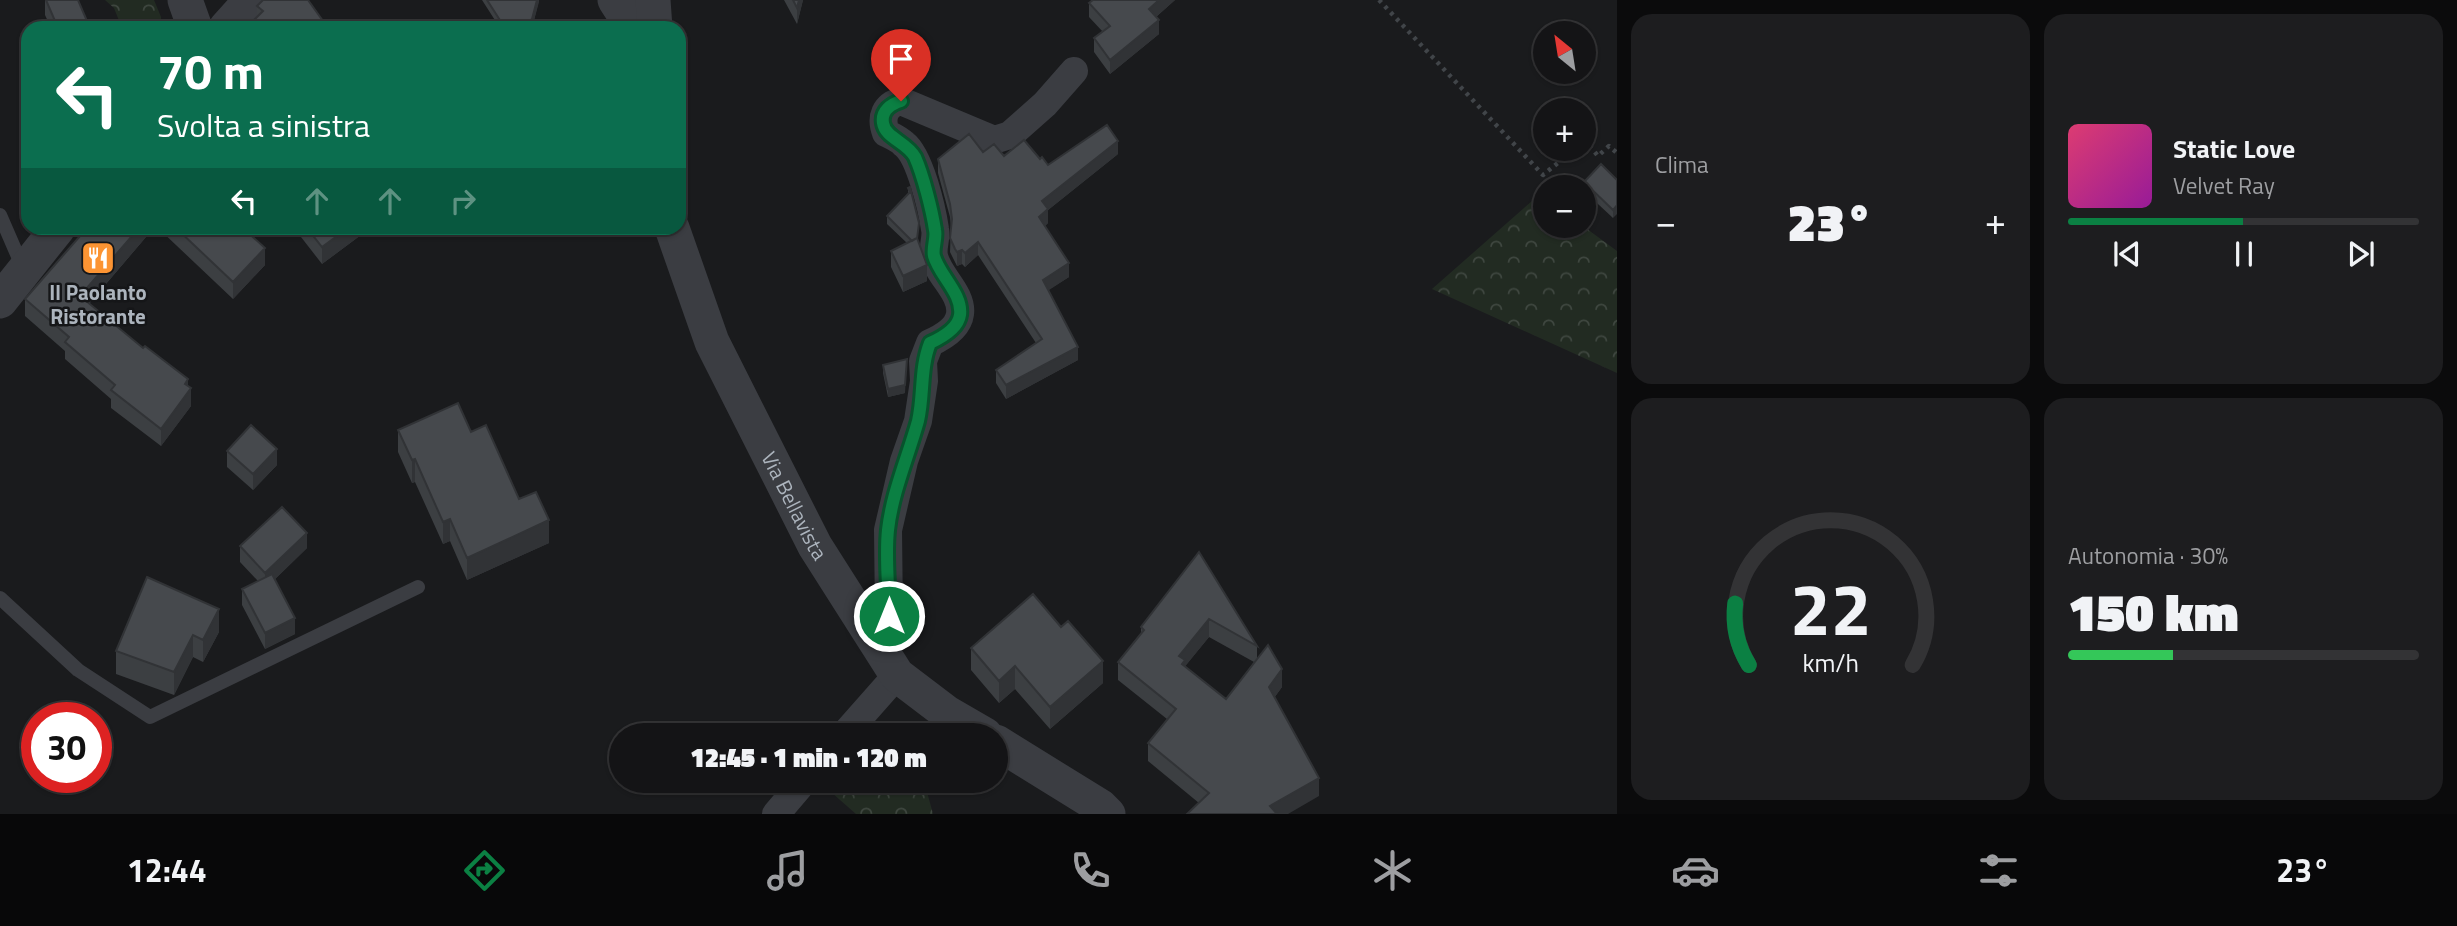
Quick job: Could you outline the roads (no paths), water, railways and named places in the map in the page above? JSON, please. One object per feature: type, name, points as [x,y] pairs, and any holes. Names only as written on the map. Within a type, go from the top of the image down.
[{"type":"street","points":[[185,0],[192,21]]},
{"type":"street","points":[[232,21],[251,0]]},
{"type":"street","points":[[615,0],[628,21]]},
{"type":"street","points":[[653,0],[654,21]]},
{"type":"street","points":[[874,643],[889,616],[888,530],[904,461],[918,421],[924,381],[923,361],[930,343],[943,337],[960,315],[957,299],[934,255],[936,232],[921,173],[914,155],[905,144],[886,132],[883,119],[885,113],[888,107],[901,101],[994,140],[1010,135],[1045,104],[1074,71]]},
{"type":"street","points":[[8,287],[52,235]]},
{"type":"street","name":"Via Bellavista","points":[[674,235],[712,342],[815,546],[874,643],[897,675],[964,723]]},
{"type":"street","points":[[855,723],[897,675]]},
{"type":"street","points":[[1008,749],[1108,814]]},
{"type":"street","points":[[776,814],[794,793]]},
{"type":"lane","points":[[0,215],[8,287]]},
{"type":"lane","points":[[0,598],[78,670],[150,718],[418,586]]},
{"type":"place","name":"Il Paolanto Ristorante","points":[[98,258]]}]
